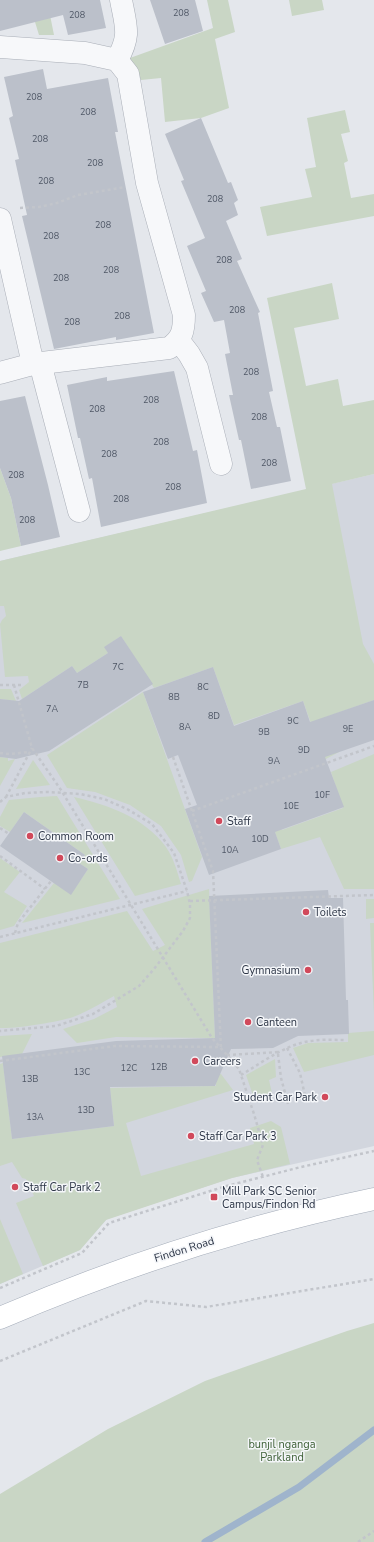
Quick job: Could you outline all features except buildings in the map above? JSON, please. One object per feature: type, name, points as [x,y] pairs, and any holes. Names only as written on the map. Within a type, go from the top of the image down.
[{"type":"main road","name":"Findon Road","points":[[0,1318],[80,1285],[178,1250],[270,1223],[374,1199]]},
{"type":"lane","points":[[117,60],[124,47],[127,35],[121,0]]},
{"type":"lane","points":[[0,47],[85,53],[117,60],[128,74],[146,182],[184,315],[184,326],[178,342],[169,348],[36,364],[0,374]]},
{"type":"lane","points":[[7,214],[36,364],[79,511]]},
{"type":"lane","points":[[178,342],[189,354],[197,368],[221,464]]},
{"type":"path","points":[[7,214],[57,203],[78,195],[146,182]]},
{"type":"path","points":[[0,684],[23,685]]},
{"type":"path","points":[[14,685],[32,748],[63,794],[218,1047],[239,1069],[263,1145],[258,1160],[263,1177]]},
{"type":"path","points":[[192,811],[374,746]]},
{"type":"path","points":[[6,797],[32,748]]},
{"type":"path","points":[[0,753],[9,754],[30,752]]},
{"type":"path","points":[[173,757],[213,871],[221,1049]]},
{"type":"path","points":[[0,800],[6,797],[25,793],[48,792],[80,794],[104,799],[127,809],[152,824],[174,853],[188,891],[190,901],[190,918],[183,931],[163,958],[139,986],[93,1014],[56,1026],[0,1031]]},
{"type":"path","points":[[0,828],[9,834]]},
{"type":"path","points":[[0,856],[45,889]]},
{"type":"path","points":[[15,933],[18,923],[51,881]]},
{"type":"path","points":[[0,936],[188,891]]},
{"type":"path","points":[[190,901],[374,896]]},
{"type":"path","points":[[241,1075],[287,1048],[298,1044],[312,1040],[346,1040]]},
{"type":"path","points":[[0,1061],[115,1046],[218,1047]]},
{"type":"path","points":[[287,1048],[300,1073],[306,1100]]},
{"type":"path","points":[[226,1055],[281,1052]]},
{"type":"path","points":[[278,1054],[281,1078],[288,1104]]},
{"type":"path","points":[[0,1288],[82,1253],[109,1223],[194,1196],[263,1177],[374,1151]]},
{"type":"path","points":[[0,1361],[146,1301],[206,1307],[374,1279]]},
{"type":"path","points":[[358,1542],[374,1531]]},
{"type":"shaded area","points":[[374,474],[374,1146],[232,1178],[107,1219],[80,1250],[0,1284],[0,561]]},
{"type":"green space","points":[[47,0],[54,35],[39,35],[35,22]]},
{"type":"green space","points":[[207,0],[228,0],[235,32],[215,39],[229,108],[201,118],[165,122],[161,78],[141,80],[130,58],[213,28]]},
{"type":"green space","points":[[289,0],[322,0],[324,10],[292,16]]},
{"type":"green space","points":[[345,110],[350,132],[341,134],[348,161],[344,163],[351,198],[374,194],[374,216],[267,236],[260,207],[312,197],[305,169],[316,167],[307,118]]},
{"type":"green space","points":[[332,283],[339,319],[294,328],[306,386],[338,379],[343,406],[374,400],[374,474],[332,484],[363,644],[374,664],[374,700],[326,717],[339,752],[324,760],[303,701],[234,725],[213,667],[154,688],[121,636],[105,647],[108,653],[77,673],[72,666],[22,699],[19,690],[29,682],[28,676],[5,677],[0,624],[6,616],[4,606],[0,606],[0,561],[306,489],[267,298]]},
{"type":"green space","points":[[0,468],[11,498],[21,546],[0,551]]},
{"type":"green space","points":[[0,689],[11,689],[16,701],[0,699]]},
{"type":"green space","points":[[143,692],[202,857],[192,881],[189,882],[181,855],[161,826],[130,805],[95,792],[67,788],[47,755]]},
{"type":"green space","points":[[374,754],[374,889],[344,889],[320,837],[281,849],[262,796],[269,794],[282,830],[343,808],[331,772]]},
{"type":"green space","points":[[0,757],[8,758],[8,761],[15,759],[0,786]]},
{"type":"green space","points":[[33,760],[50,785],[16,789]]},
{"type":"green space","points":[[57,796],[120,899],[22,923],[54,883],[71,894],[88,869],[79,863],[85,855],[24,812],[10,832],[0,826],[0,817],[9,800]]},
{"type":"green space","points":[[74,797],[112,808],[136,820],[147,828],[166,847],[175,865],[181,884],[135,896]]},
{"type":"green space","points":[[0,858],[20,872],[4,892],[27,906],[14,926],[0,930]]},
{"type":"green space","points":[[209,889],[215,1038],[116,1037],[77,1043],[63,1029],[94,1019],[117,1007],[114,996],[83,1013],[66,1019],[26,1026],[0,1028],[0,943],[127,911],[153,951],[165,945],[142,909]]},
{"type":"green space","points":[[366,899],[374,899],[374,918],[366,919]]},
{"type":"green space","points":[[370,923],[374,923],[374,1014]]},
{"type":"green space","points":[[374,1031],[374,1055],[304,1072],[293,1048],[308,1043],[348,1042],[348,1033]]},
{"type":"green space","points":[[32,1034],[22,1054],[0,1057],[0,1036]]},
{"type":"green space","points":[[275,1059],[276,1077],[269,1080],[272,1093],[267,1094],[268,1098],[255,1101],[246,1075]]},
{"type":"green space","points":[[3,1063],[12,1139],[114,1126],[110,1088],[216,1086],[216,1074],[221,1074],[233,1090],[126,1123],[141,1176],[254,1144],[250,1128],[271,1121],[281,1127],[290,1164],[232,1178],[106,1220],[80,1250],[43,1266],[16,1203],[34,1196],[26,1179],[22,1178],[12,1162],[0,1166],[0,1064]]},
{"type":"green space","points":[[0,1219],[23,1274],[0,1284]]},
{"type":"green space","name":"bunjil nganga Parkland","points":[[374,1323],[374,1542],[0,1542],[0,1494],[108,1429],[205,1381]]},
{"type":"waterway","points":[[205,1542],[299,1487],[374,1430]]},
{"type":"place","name":"Staff","points":[[219,821]]},
{"type":"place","name":"Common Room","points":[[30,836]]},
{"type":"place","name":"Co-ords","points":[[60,858]]},
{"type":"place","name":"Toilets","points":[[306,912]]},
{"type":"place","name":"Gymnasium","points":[[308,970]]},
{"type":"place","name":"Canteen","points":[[248,1022]]},
{"type":"place","name":"Careers","points":[[195,1061]]},
{"type":"place","name":"Student Car Park","points":[[325,1097]]},
{"type":"place","name":"Staff Car Park 3","points":[[191,1136]]},
{"type":"place","name":"Staff Car Park 2","points":[[15,1187]]},
{"type":"place","name":"Mill Park SC Senior Campus/Findon Rd","points":[[214,1197]]}]
